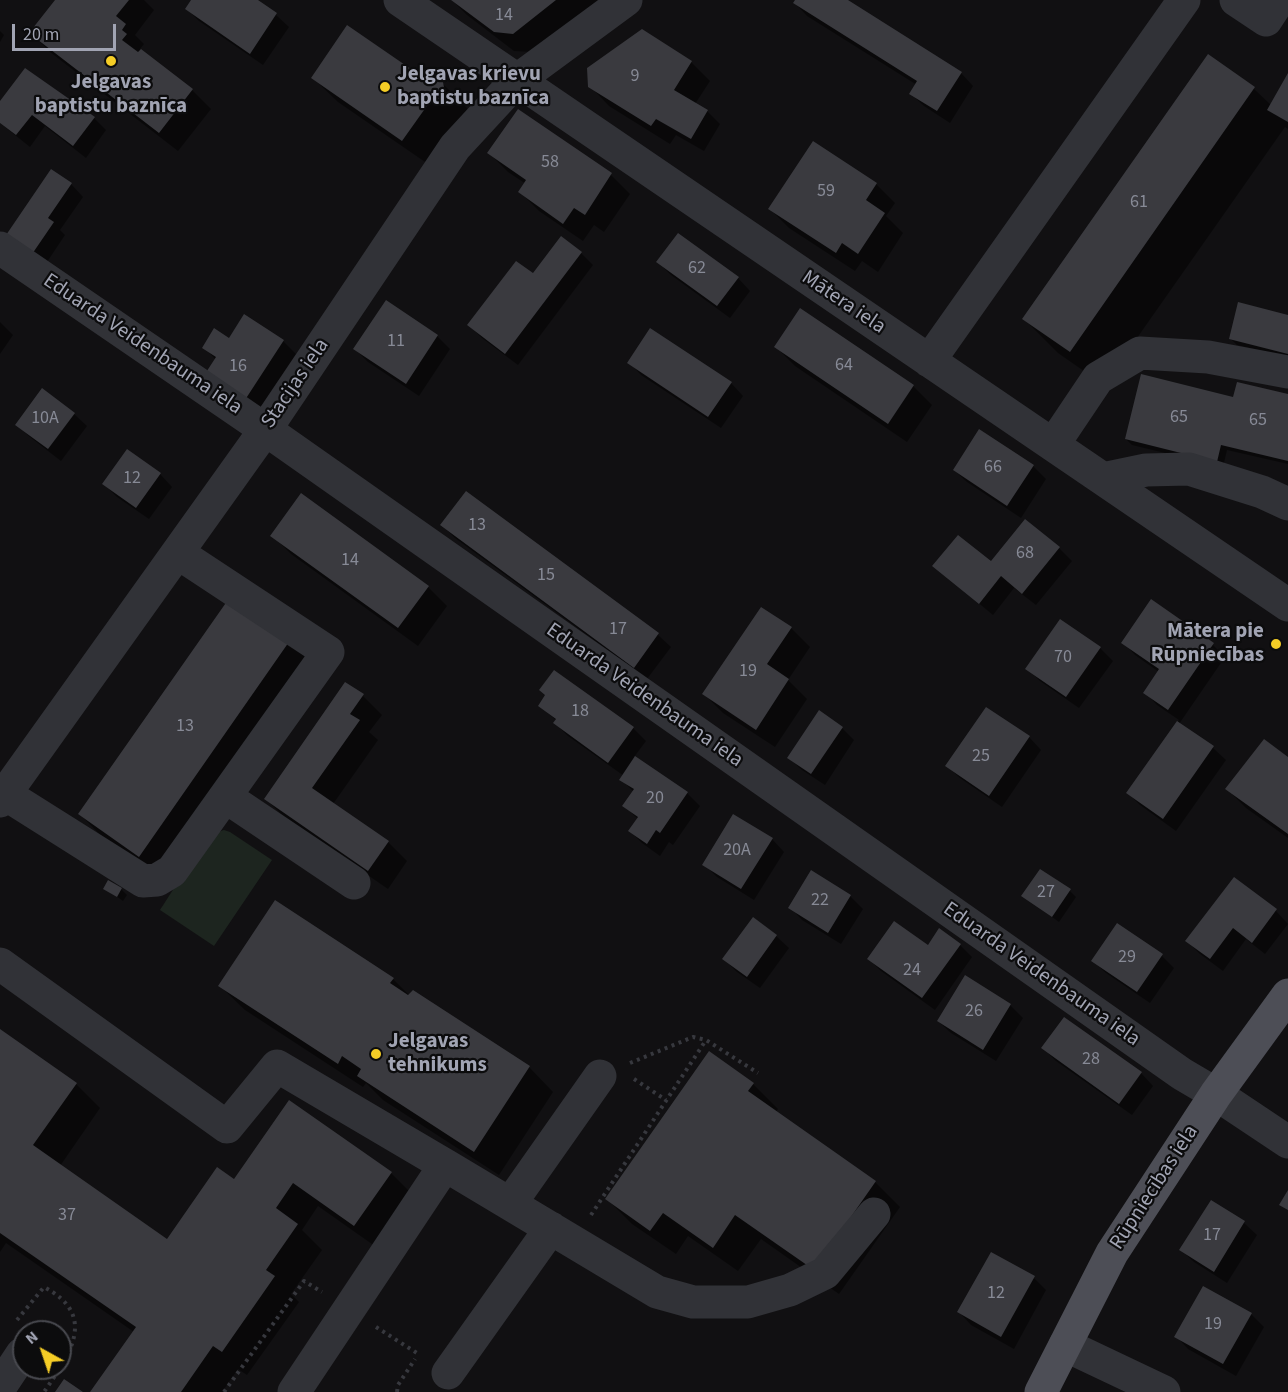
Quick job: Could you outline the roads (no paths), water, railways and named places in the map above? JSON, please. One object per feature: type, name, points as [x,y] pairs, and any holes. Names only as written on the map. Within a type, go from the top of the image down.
[{"type":"main road","name":"Rūpniecības iela","points":[[1041,1392],[1112,1253],[1216,1094],[1288,995]]},
{"type":"street","name":"Mātera iela","points":[[400,0],[1288,605]]},
{"type":"street","name":"Stacijas iela","points":[[2,798],[265,430],[454,147],[516,81],[626,0]]},
{"type":"street","points":[[929,361],[1184,0]]},
{"type":"street","points":[[1236,0],[1266,20],[1279,0]]},
{"type":"street","name":"Eduarda Veidenbauma iela","points":[[0,248],[265,430],[1182,1074],[1288,1142]]},
{"type":"street","points":[[1053,445],[1098,378],[1140,353],[1208,357],[1288,372]]},
{"type":"street","points":[[1103,479],[1146,470],[1189,469],[1262,492],[1288,504]]},
{"type":"street","points":[[2,798],[143,881],[157,880],[172,872],[328,652],[178,553]]},
{"type":"street","points":[[226,796],[354,883]]},
{"type":"street","points":[[0,964],[227,1127],[277,1066],[657,1292],[693,1302],[748,1302],[790,1290],[825,1273],[874,1214]]},
{"type":"street","points":[[510,1204],[609,1072]]},
{"type":"street","points":[[294,1392],[445,1165]]},
{"type":"street","points":[[448,1373],[562,1235]]},
{"type":"street","points":[[1065,1345],[1164,1392]]},
{"type":"street","points":[[0,1387],[12,1369]]},
{"type":"place","name":"Jelgavas baptistu baznīca","points":[[111,61]]},
{"type":"place","name":"Jelgavas krievu baptistu baznīca","points":[[385,87]]},
{"type":"place","name":"Mātera pie Rūpniecības","points":[[1276,644]]},
{"type":"place","name":"Jelgavas tehnikums","points":[[376,1054]]}]
